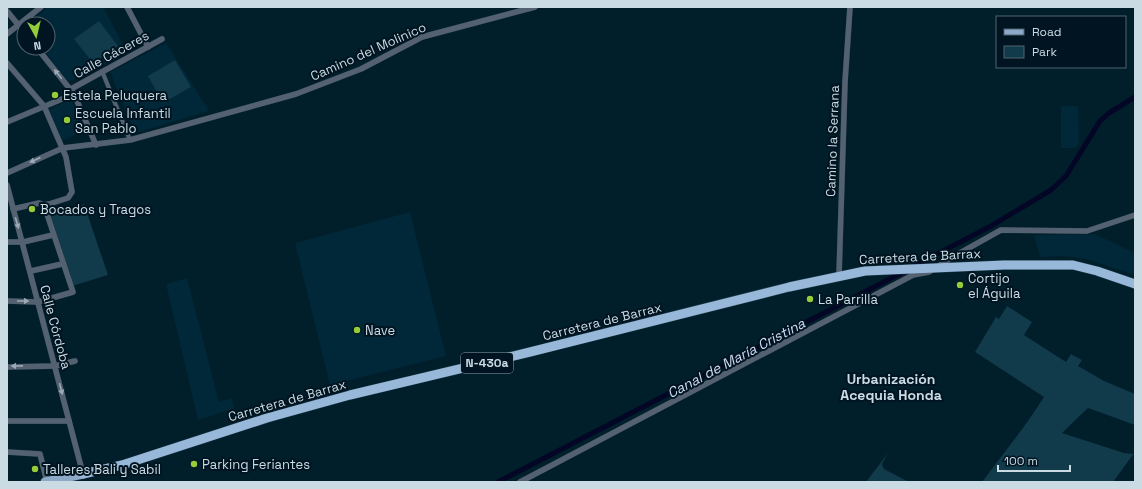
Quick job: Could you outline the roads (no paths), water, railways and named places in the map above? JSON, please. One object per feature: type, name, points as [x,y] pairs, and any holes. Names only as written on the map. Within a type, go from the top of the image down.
[{"type":"highway","name":"Carretera de Barrax","points":[[83,474],[122,465],[267,418],[350,394],[524,354],[839,276],[876,269],[1004,265],[1072,265],[1097,271],[1135,284]]},
{"type":"main road","points":[[46,482],[83,474]]},
{"type":"street","points":[[30,16],[42,7]]},
{"type":"street","points":[[127,7],[148,47]]},
{"type":"street","name":"Camino del Molinico","points":[[7,173],[62,148],[130,140],[296,94],[329,83],[361,69],[422,37],[535,7]]},
{"type":"street","name":"Camino la Serrana","points":[[839,276],[845,82],[850,7]]},
{"type":"street","points":[[7,11],[16,22]]},
{"type":"street","points":[[7,34],[16,27]]},
{"type":"street","name":"Calle Cáceres","points":[[9,121],[44,106],[72,91],[102,71],[162,39]]},
{"type":"street","points":[[44,56],[72,91],[96,145]]},
{"type":"street","points":[[7,62],[44,106],[62,148],[69,170],[72,192],[68,198],[44,205],[38,203],[13,209]]},
{"type":"street","points":[[102,71],[130,140]]},
{"type":"street","points":[[7,114],[9,121]]},
{"type":"street","name":"Calle Córdoba","points":[[7,185],[31,271],[83,474]]},
{"type":"street","points":[[7,301],[38,302],[73,292],[62,264],[44,205]]},
{"type":"street","points":[[520,482],[771,352],[913,275],[929,272],[1001,230],[1087,231],[1135,215]]},
{"type":"street","points":[[7,242],[23,242],[53,235]]},
{"type":"street","points":[[31,271],[62,264]]},
{"type":"street","points":[[7,367],[55,366],[75,360]]},
{"type":"street","points":[[7,421],[69,422]]},
{"type":"street","points":[[7,452],[40,454],[46,482]]},
{"type":"waterway","name":"Canal de María Cristina","points":[[912,267],[991,226],[1051,190],[1066,176],[1100,121],[1109,113],[1135,97]]},
{"type":"waterway","name":"Canal de María Cristina","points":[[498,482],[903,272]]},
{"type":"place","name":"Estela Peluquera","points":[[55,95]]},
{"type":"place","name":"Escuela Infantil San Pablo","points":[[67,120]]},
{"type":"place","name":"Bocados y Tragos","points":[[32,209]]},
{"type":"place","name":"Cortijo el Águila","points":[[960,285]]},
{"type":"place","name":"La Parrilla","points":[[810,299]]},
{"type":"place","name":"Nave","points":[[357,330]]},
{"type":"place","name":"Parking Feriantes","points":[[194,464]]},
{"type":"place","name":"Talleres Bali y Sabil","points":[[35,469]]},
{"type":"district","name":"Urbanización Acequia Honda","points":[[891,388]]}]
